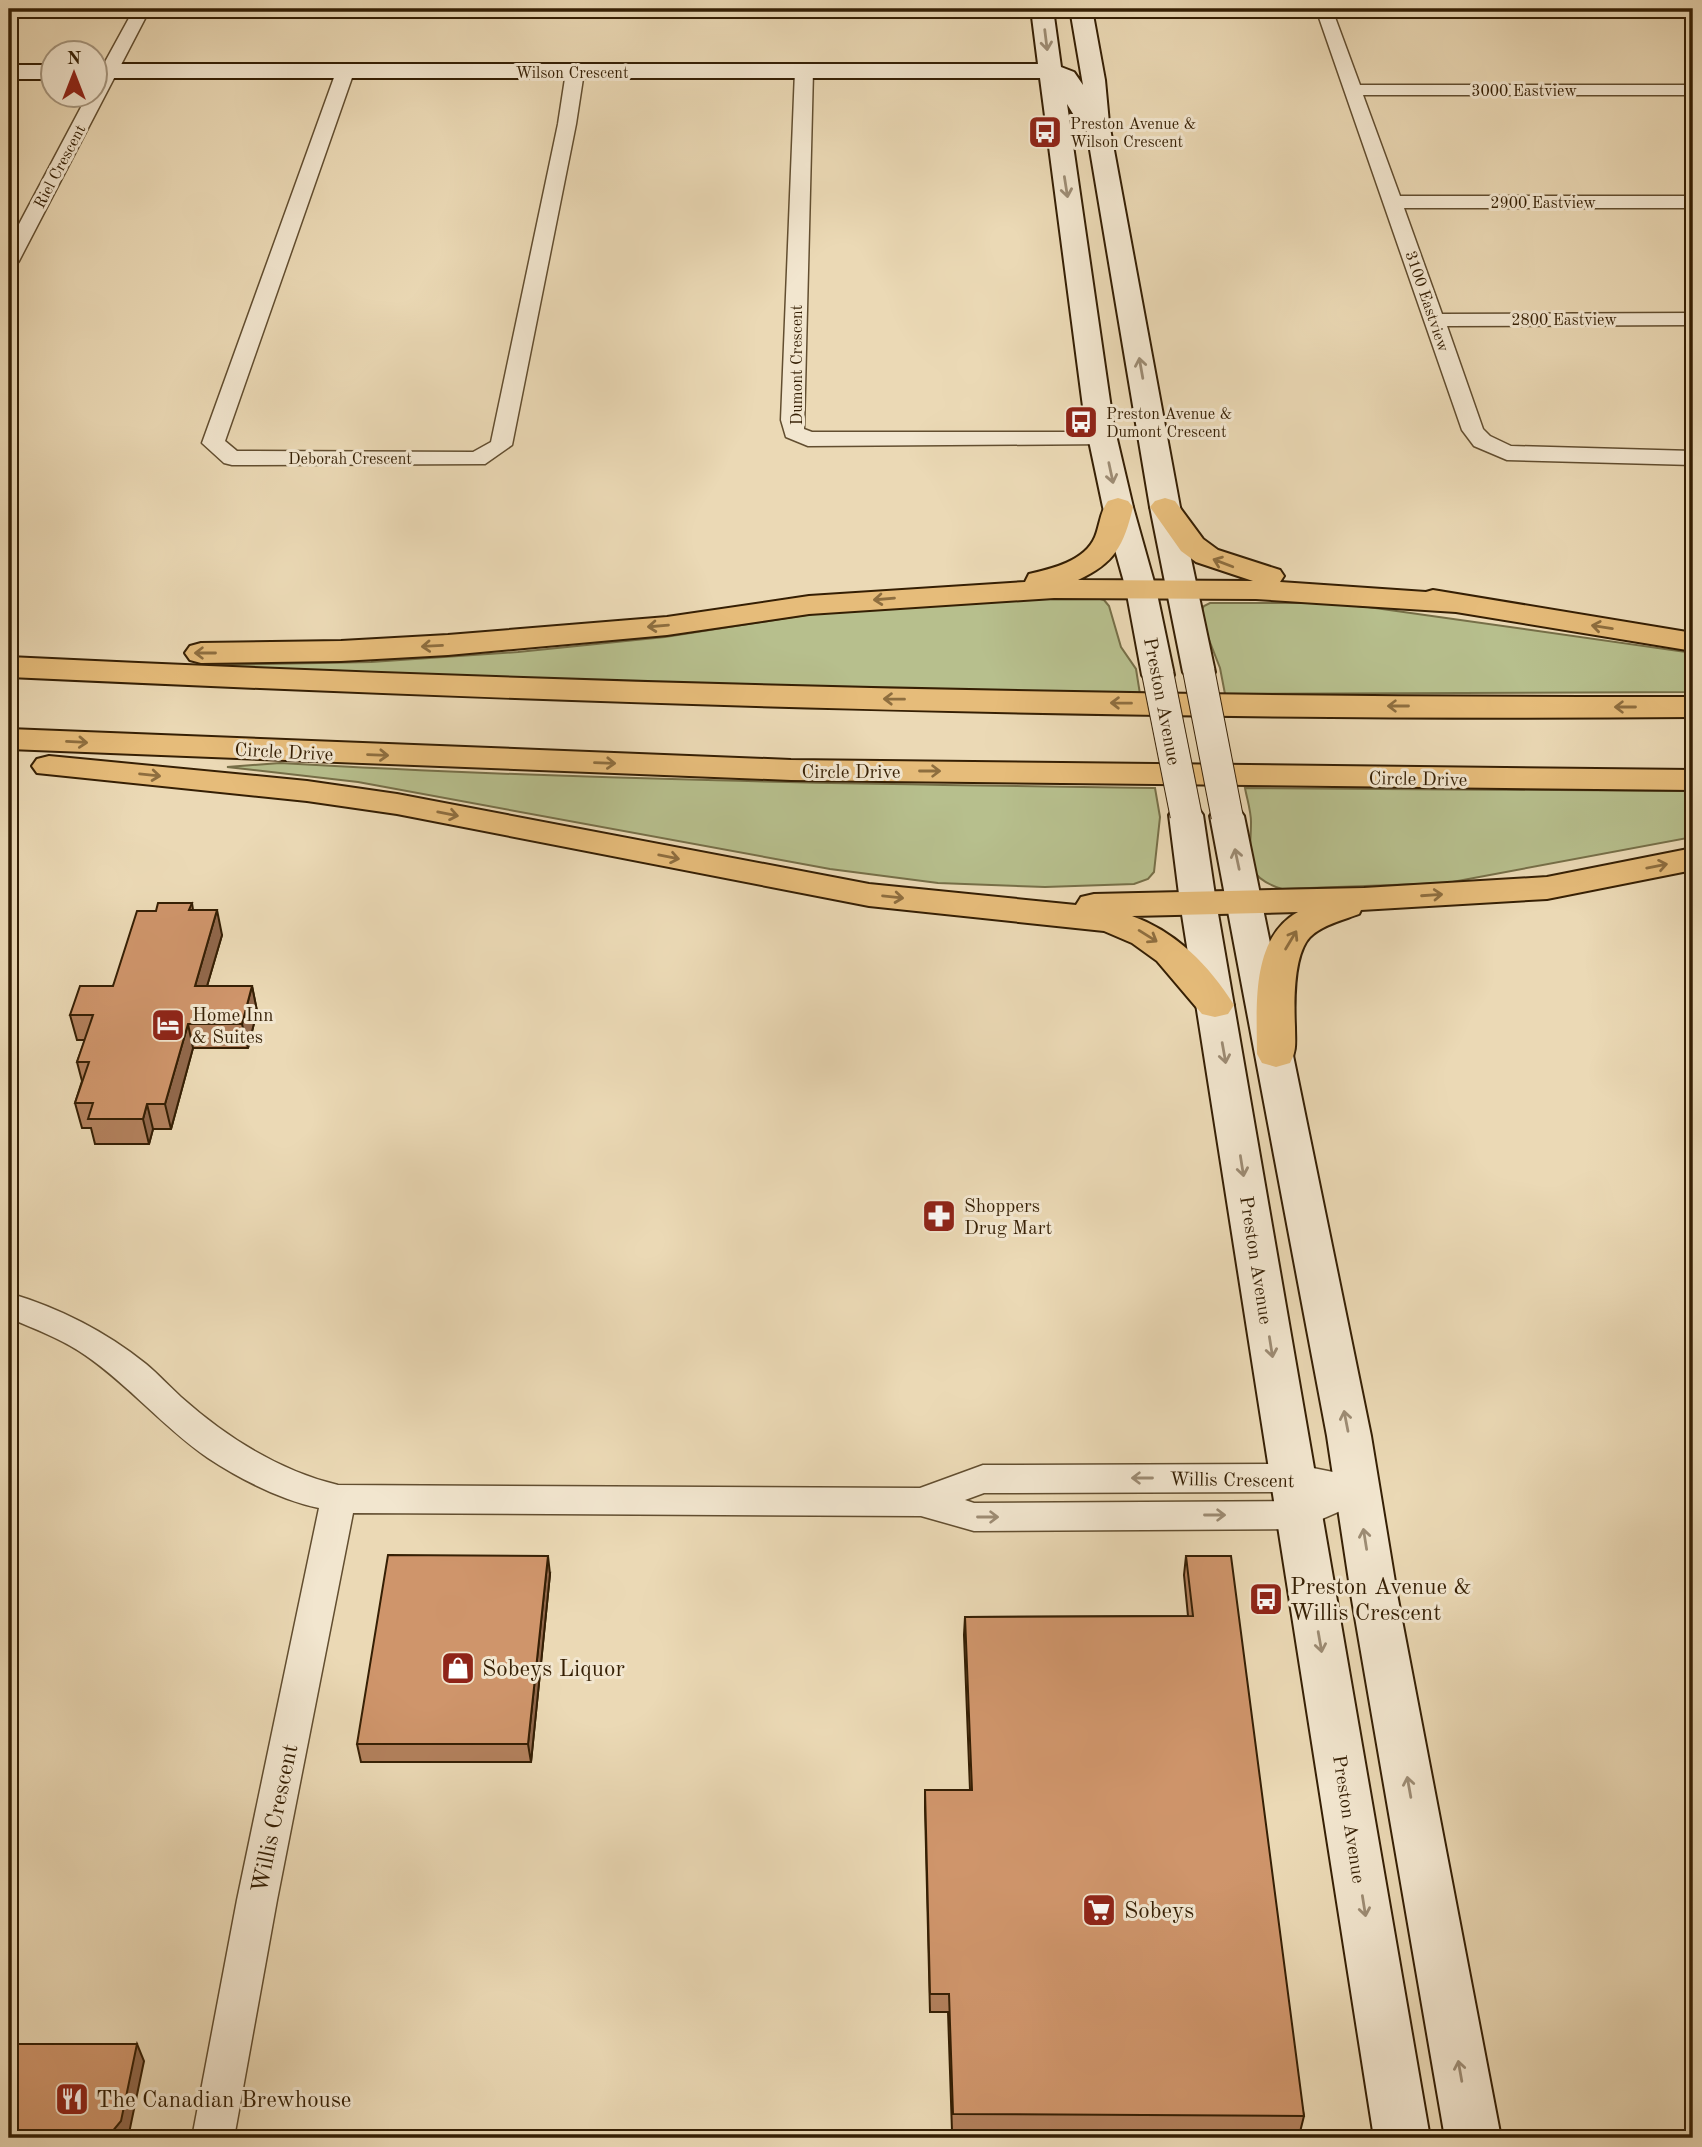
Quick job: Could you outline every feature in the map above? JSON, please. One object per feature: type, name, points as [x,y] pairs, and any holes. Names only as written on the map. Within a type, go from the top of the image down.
[{"type":"highway","points":[[952,594],[1045,580],[1087,563],[1108,542],[1118,507]]},
{"type":"highway","points":[[1166,507],[1192,545],[1230,565],[1261,575],[1459,603],[1693,642]]},
{"type":"highway","points":[[9,651],[327,652],[448,645],[667,626],[809,605],[1054,589],[1325,592],[1459,603]]},
{"type":"highway","points":[[9,667],[469,688],[711,695],[1143,704],[1693,707]]},
{"type":"highway","name":"Circle Drive","points":[[9,739],[791,770],[1693,780]]},
{"type":"highway","points":[[9,762],[279,788],[397,804],[829,888],[1109,920],[1142,931],[1169,950],[1215,1004]]},
{"type":"highway","points":[[962,905],[1364,900],[1547,888],[1693,859]]},
{"type":"highway","points":[[1276,1054],[1278,988],[1282,962],[1292,934],[1314,919],[1364,900]]},
{"type":"main road","name":"Preston Avenue","points":[[1042,9],[1099,422],[1118,507],[1141,589],[1186,815],[1198,902],[1402,2138]]},
{"type":"main road","points":[[1081,9],[1091,59],[1097,123],[1166,507],[1276,1054],[1346,1423],[1472,2138]]},
{"type":"main road","name":"Wilson Crescent","points":[[108,71],[1050,71],[1091,59]]},
{"type":"main road","points":[[1050,71],[1065,75],[1082,111],[1097,123]]},
{"type":"main road","points":[[9,72],[38,72]]},
{"type":"main road","name":"Preston Avenue","points":[[1096,385],[1126,435],[1154,439]]},
{"type":"street","name":"Riel Crescent","points":[[108,62],[142,9]]},
{"type":"street","name":"3100 Eastview","points":[[1324,9],[1473,430],[1482,441],[1507,453],[1638,459],[1693,458]]},
{"type":"street","name":"Dumont Crescent","points":[[804,71],[792,420],[794,432],[808,439],[1104,439]]},
{"type":"street","name":"Deborah Crescent","points":[[345,72],[213,443],[232,458],[477,459],[501,445],[567,124],[575,72]]},
{"type":"street","name":"3000 Eastview","points":[[1354,90],[1693,90]]},
{"type":"street","name":"Riel Crescent","points":[[9,261],[84,108]]},
{"type":"street","name":"2900 Eastview","points":[[1393,202],[1693,202]]},
{"type":"street","name":"2800 Eastview","points":[[1435,320],[1693,319]]},
{"type":"street","name":"Willis Crescent","points":[[9,1305],[75,1332],[97,1346],[135,1374],[220,1448],[299,1490],[338,1499],[921,1502],[974,1517],[1296,1496],[1356,1489]]},
{"type":"street","name":"Willis Crescent","points":[[213,2138],[257,1900],[338,1499]]},
{"type":"green space","points":[[990,597],[1093,597],[1104,600],[1109,606],[1121,647],[1136,669],[1140,694],[700,685],[207,669],[221,665],[371,662],[518,652],[665,637],[819,613]]},
{"type":"green space","points":[[1210,603],[1321,603],[1368,607],[1693,653],[1693,692],[1225,694],[1220,668],[1199,614],[1204,606]]},
{"type":"green space","points":[[280,763],[608,777],[1155,788],[1160,817],[1154,872],[1148,879],[1134,884],[1045,887],[938,883],[830,869],[358,782],[227,767]]},
{"type":"green space","points":[[1245,788],[1693,791],[1693,837],[1447,883],[1282,889],[1260,878],[1251,864],[1251,818]]},
{"type":"building","name":"Home Inn & Suites","points":[[158,903],[192,903],[189,910],[217,910],[195,986],[252,986],[242,1024],[188,1024],[165,1104],[147,1104],[143,1119],[88,1119],[93,1103],[75,1103],[89,1062],[77,1062],[93,1015],[70,1015],[80,986],[113,986],[137,911],[156,911]]},
{"type":"building","name":"Sobeys Liquor","points":[[388,1555],[548,1556],[528,1744],[357,1744]]},
{"type":"building","name":"Sobeys","points":[[1186,1556],[1231,1556],[1304,2116],[953,2114],[949,1994],[930,1994],[925,1790],[972,1790],[965,1617],[1193,1616]]},
{"type":"building","name":"The Canadian Brewhouse","points":[[9,2044],[137,2044],[121,2121],[107,2138],[9,2138]]},
{"type":"place","name":"Preston Avenue & Wilson Crescent","points":[[1045,132]]},
{"type":"place","name":"Preston Avenue & Dumont Crescent","points":[[1081,422]]},
{"type":"place","name":"Home Inn & Suites","points":[[168,1025]]},
{"type":"place","name":"Shoppers Drug Mart","points":[[939,1216]]},
{"type":"place","name":"Preston Avenue & Willis Crescent","points":[[1266,1599]]},
{"type":"place","name":"Sobeys Liquor","points":[[458,1668]]},
{"type":"place","name":"Sobeys","points":[[1099,1910]]},
{"type":"place","name":"The Canadian Brewhouse","points":[[72,2099]]}]
